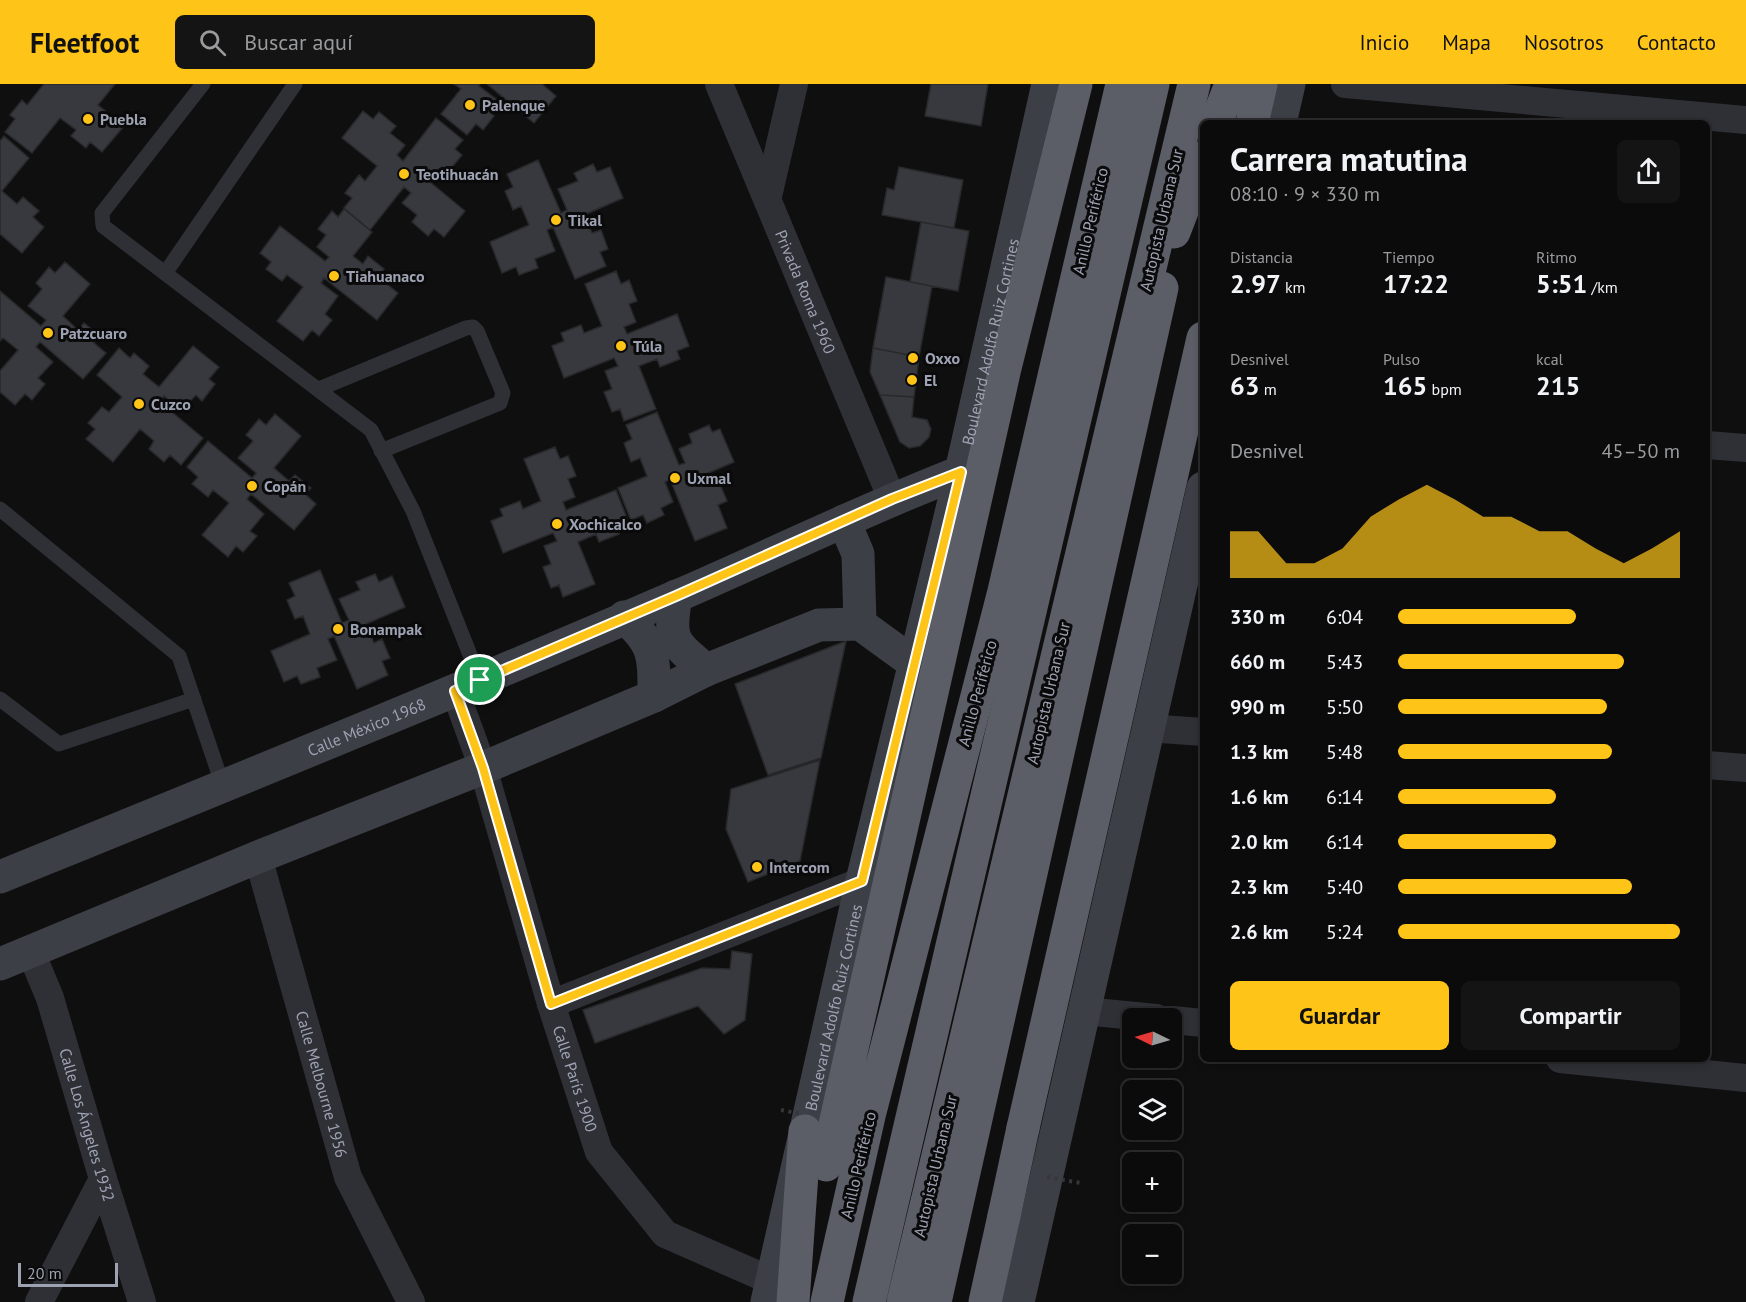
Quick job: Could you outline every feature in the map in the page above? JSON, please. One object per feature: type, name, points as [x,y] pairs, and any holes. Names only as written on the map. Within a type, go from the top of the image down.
[{"type":"highway","points":[[782,1297],[1005,368],[1076,84]]},
{"type":"highway","name":"Anillo Periférico","points":[[827,1302],[872,1105],[1006,580],[1122,84]]},
{"type":"highway","name":"Autopista Urbana Sur","points":[[870,1302],[1153,84]]},
{"type":"highway","name":"Autopista Urbana Sur","points":[[903,1302],[1194,84]]},
{"type":"highway","points":[[1201,120],[1210,84]]},
{"type":"highway","points":[[1217,120],[1231,84]]},
{"type":"highway","points":[[1253,120],[1261,84]]},
{"type":"highway","points":[[935,1302],[1174,232],[1200,125]]},
{"type":"highway","points":[[1174,232],[1200,165]]},
{"type":"highway","points":[[985,1302],[1200,351]]},
{"type":"highway","points":[[782,1297],[805,1131]]},
{"type":"street","name":"Privada Roma 1960","points":[[719,84],[768,196],[892,499]]},
{"type":"street","points":[[768,196],[794,84]]},
{"type":"street","name":"Boulevard Adolfo Ruiz Cortines","points":[[805,1131],[862,881],[961,472],[1048,84]]},
{"type":"street","points":[[1282,120],[1288,84]]},
{"type":"street","points":[[1345,84],[1746,120]]},
{"type":"street","points":[[1710,445],[1746,448]]},
{"type":"street","name":"Calle México 1968","points":[[0,877],[468,686],[892,499],[961,472]]},
{"type":"street","points":[[1018,1302],[1200,501]]},
{"type":"street","points":[[844,521],[858,554],[860,624]]},
{"type":"street","points":[[676,596],[670,627],[680,648],[706,670]]},
{"type":"street","points":[[624,617],[645,635],[654,661],[654,696]]},
{"type":"street","points":[[0,964],[258,857],[483,768],[654,696],[706,670],[819,625],[860,624],[915,664]]},
{"type":"street","name":"Calle París 1900","points":[[468,686],[483,768],[551,1004],[599,1152],[665,1234],[782,1297]]},
{"type":"street","points":[[1147,728],[1200,732]]},
{"type":"street","points":[[1710,765],[1746,768]]},
{"type":"street","name":"Calle Melbourne 1956","points":[[258,857],[348,1177],[411,1302]]},
{"type":"street","points":[[551,1004],[862,881]]},
{"type":"street","name":"Calle Los Ángeles 1932","points":[[30,950],[50,998],[142,1302]]},
{"type":"street","points":[[1084,1011],[1122,1015]]},
{"type":"street","points":[[1182,1021],[1200,1023]]},
{"type":"street","points":[[1589,1062],[1746,1078]]},
{"type":"street","points":[[39,1302],[103,1179]]},
{"type":"lane","points":[[203,84],[102,213],[103,226],[371,430],[413,511],[468,686]]},
{"type":"lane","points":[[166,272],[295,84]]},
{"type":"lane","points":[[319,389],[473,327],[477,331],[503,393],[500,403],[381,451]]},
{"type":"lane","points":[[0,509],[180,656],[222,786]]},
{"type":"lane","points":[[0,699],[58,744],[194,699]]},
{"type":"building","name":"Puebla","points":[[44,84],[115,84],[98,105],[124,126],[102,152],[90,142],[86,148],[71,136],[76,130],[60,118],[32,153],[5,132],[15,119],[10,115],[22,100],[27,105]]},
{"type":"building","name":"Palenque","points":[[454,84],[480,84],[479,86],[496,99],[488,110],[494,116],[483,130],[476,124],[467,135],[441,114],[461,89]]},
{"type":"building","name":"Palenque","points":[[487,84],[542,84],[556,96],[534,123]]},
{"type":"building","points":[[931,84],[988,84],[981,126],[925,116]]},
{"type":"building","name":"Teotihuacán","points":[[363,111],[373,119],[379,112],[396,126],[390,133],[405,145],[397,155],[403,161],[436,118],[463,140],[455,149],[462,155],[448,172],[442,167],[430,182],[465,211],[444,237],[434,229],[428,236],[412,222],[417,215],[402,203],[411,193],[404,187],[370,230],[344,208],[352,198],[345,193],[359,175],[365,181],[377,166],[342,138]]},
{"type":"building","points":[[4,136],[29,158],[2,191],[17,204],[23,197],[39,211],[33,217],[44,227],[22,253],[0,234],[0,141]]},
{"type":"building","name":"Tikal","points":[[538,160],[561,213],[567,210],[558,189],[578,181],[574,173],[593,164],[597,172],[610,167],[623,198],[584,215],[592,233],[601,230],[608,249],[600,252],[606,266],[575,279],[553,227],[547,230],[555,251],[535,259],[538,268],[519,275],[516,267],[502,273],[490,242],[529,225],[521,206],[513,210],[505,191],[513,187],[507,174]]},
{"type":"building","points":[[899,167],[963,180],[954,228],[882,215],[887,188],[894,190]]},
{"type":"building","name":"Tiahuanaco","points":[[344,209],[372,232],[353,256],[363,264],[368,256],[384,269],[378,277],[398,293],[377,320],[324,278],[321,283],[338,296],[325,314],[332,320],[319,336],[312,330],[303,341],[277,321],[303,287],[287,275],[282,281],[266,269],[271,262],[260,253],[280,226],[325,261],[329,257],[317,247],[326,235],[318,229],[332,211],[338,217]]},
{"type":"building","points":[[921,222],[969,231],[958,291],[910,282]]},
{"type":"building","name":"Patzcuaro","points":[[65,262],[90,284],[63,316],[78,330],[84,323],[100,336],[94,343],[106,353],[83,379],[40,342],[36,347],[53,362],[38,378],[45,384],[32,400],[25,394],[15,405],[0,392],[0,371],[18,350],[3,338],[0,341],[0,291],[41,326],[46,320],[28,306],[42,289],[36,283],[49,267],[55,273]]},
{"type":"building","name":"Túla","points":[[616,271],[621,284],[629,280],[637,301],[629,304],[636,322],[624,327],[627,334],[677,314],[689,346],[677,351],[680,359],[660,367],[657,359],[639,366],[656,409],[624,421],[620,409],[612,412],[604,392],[612,389],[605,371],[618,366],[614,358],[564,378],[552,346],[564,341],[561,333],[581,325],[584,333],[602,326],[585,284]]},
{"type":"building","points":[[886,277],[932,286],[919,357],[873,348]]},
{"type":"building","name":"Cuzco","points":[[193,346],[219,367],[209,379],[215,384],[202,401],[196,395],[181,411],[164,396],[160,402],[203,438],[181,465],[170,455],[164,462],[149,449],[154,441],[140,429],[113,462],[86,439],[95,429],[88,423],[102,407],[109,412],[122,397],[97,375],[119,348],[130,358],[134,353],[149,366],[143,374],[159,387]]},
{"type":"building","points":[[873,348],[919,357],[914,397],[880,395],[870,372]]},
{"type":"building","points":[[880,395],[914,397],[912,417],[927,420],[931,429],[929,437],[920,446],[909,448],[900,442]]},
{"type":"building","name":"Uxmal","points":[[657,412],[679,465],[685,463],[679,449],[692,443],[689,434],[709,425],[712,432],[720,429],[734,462],[706,474],[710,486],[719,482],[727,501],[718,505],[727,528],[695,541],[670,479],[665,482],[673,502],[661,508],[664,515],[647,523],[643,515],[631,520],[618,488],[647,476],[640,458],[631,462],[624,443],[632,439],[626,425]]},
{"type":"building","name":"Copán","points":[[275,414],[301,436],[274,468],[289,481],[295,475],[311,488],[305,494],[316,504],[294,530],[251,494],[247,499],[264,514],[250,531],[257,536],[243,552],[236,546],[228,557],[202,535],[229,503],[213,490],[208,497],[192,484],[198,477],[187,467],[208,441],[252,478],[256,473],[238,458],[253,441],[246,435],[259,419],[266,425]]},
{"type":"building","name":"Xochicalco","points":[[555,447],[560,459],[568,456],[576,476],[568,479],[575,497],[563,502],[566,510],[616,490],[628,521],[616,526],[619,534],[599,542],[596,534],[578,542],[595,584],[563,597],[559,585],[551,588],[543,567],[551,564],[544,546],[557,541],[553,533],[503,553],[491,521],[503,516],[500,509],[520,501],[523,509],[541,501],[524,459]]},
{"type":"building","name":"Bonampak","points":[[320,570],[342,623],[349,620],[339,599],[360,590],[356,582],[375,574],[379,582],[392,576],[405,607],[366,624],[374,643],[382,639],[390,658],[382,661],[388,675],[357,689],[334,636],[328,639],[337,660],[317,668],[320,677],[301,684],[297,676],[284,682],[271,651],[310,634],[303,616],[295,619],[287,600],[295,596],[289,583]]},
{"type":"building","points":[[846,641],[821,758],[768,775],[735,684]]},
{"type":"building","points":[[820,760],[800,861],[748,882],[726,829],[731,789]]},
{"type":"building","points":[[732,951],[752,954],[745,1020],[724,1034],[698,1006],[595,1043],[583,1010],[702,968],[730,969]]},
{"type":"place","name":"Palenque","points":[[470,105]]},
{"type":"place","name":"Puebla","points":[[88,119]]},
{"type":"place","name":"Teotihuacán","points":[[404,174]]},
{"type":"place","name":"Tikal","points":[[556,220]]},
{"type":"place","name":"Tiahuanaco","points":[[334,276]]},
{"type":"place","name":"Patzcuaro","points":[[48,333]]},
{"type":"place","name":"Túla","points":[[621,346]]},
{"type":"place","name":"Oxxo","points":[[913,358]]},
{"type":"place","name":"El","points":[[912,380]]},
{"type":"place","name":"Cuzco","points":[[139,404]]},
{"type":"place","name":"Uxmal","points":[[675,478]]},
{"type":"place","name":"Copán","points":[[252,486]]},
{"type":"place","name":"Xochicalco","points":[[557,524]]},
{"type":"place","name":"Bonampak","points":[[338,629]]},
{"type":"place","name":"Intercom","points":[[757,867]]},
{"type":"route","points":[[961,472],[862,881],[551,1004],[483,768],[455,691],[480,680],[676,596],[892,499],[961,472]]}]
